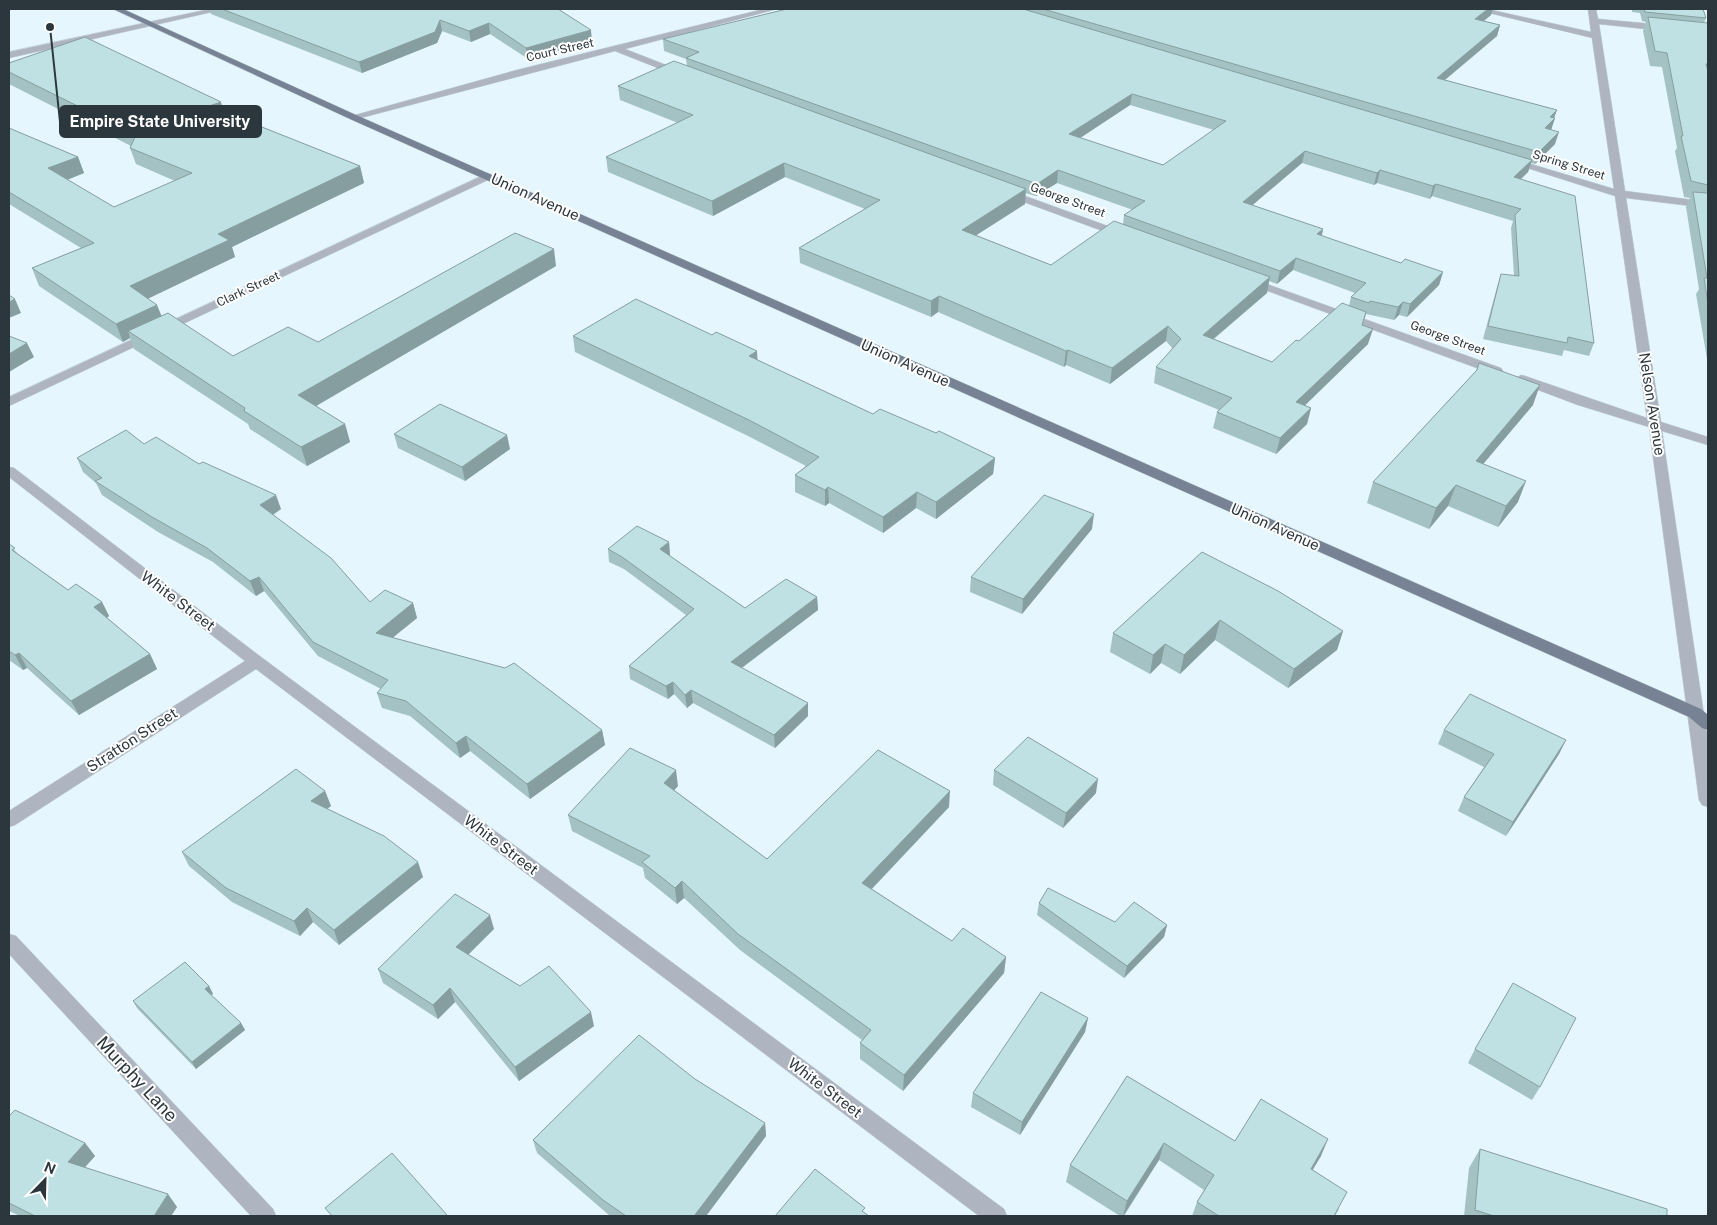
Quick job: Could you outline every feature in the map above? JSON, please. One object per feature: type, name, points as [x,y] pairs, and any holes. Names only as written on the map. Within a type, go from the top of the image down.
[{"type":"main road","name":"Union Avenue","points":[[118,9],[353,117],[1701,712],[1708,724]]},
{"type":"street","points":[[9,55],[221,9]]},
{"type":"street","name":"Court Street","points":[[353,117],[502,77],[773,9]]},
{"type":"street","points":[[1477,9],[1595,36]]},
{"type":"street","points":[[1593,15],[1670,29]]},
{"type":"street","name":"Nelson Avenue","points":[[1593,15],[1622,194],[1674,552],[1701,712],[1708,800]]},
{"type":"street","points":[[618,49],[694,79]]},
{"type":"street","name":"Spring Street","points":[[1499,157],[1622,194],[1708,205]]},
{"type":"street","name":"Clark Street","points":[[9,402],[488,176]]},
{"type":"street","name":"George Street","points":[[992,187],[1131,238]]},
{"type":"street","name":"George Street","points":[[1242,278],[1582,402],[1708,441]]},
{"type":"street","name":"White Street","points":[[9,471],[256,661],[996,1216]]},
{"type":"street","name":"Stratton Street","points":[[9,820],[256,661]]},
{"type":"street","name":"Murphy Lane","points":[[9,942],[265,1216]]},
{"type":"building","points":[[222,9],[558,9],[591,30],[526,48],[489,23],[469,31],[440,20],[435,32],[359,62]]},
{"type":"building","points":[[787,9],[1023,9],[1532,160],[1514,177],[1575,196],[1594,343],[1568,337],[1567,343],[1488,326],[1501,274],[1519,276],[1515,215],[1521,209],[1380,170],[1377,173],[1305,151],[1243,202],[1323,229],[1317,234],[1401,263],[1405,259],[1443,272],[1410,304],[1403,302],[1398,307],[1370,301],[1369,303],[1351,297],[1366,283],[1296,258],[1280,271],[1124,215],[1145,201],[1058,170],[1037,184],[686,58],[699,52],[663,39]],"holes":[[[1132,94],[1226,121],[1163,165],[1069,134]]]},
{"type":"building","points":[[1043,9],[1488,9],[1475,19],[1500,25],[1437,78],[1557,110],[1550,117],[1555,118],[1545,128],[1559,132],[1539,152]]},
{"type":"building","points":[[1644,9],[1703,9],[1706,18],[1645,12]]},
{"type":"building","points":[[1648,17],[1708,23],[1708,64],[1706,64],[1708,71],[1708,185],[1691,181],[1681,136],[1683,136],[1667,53],[1655,51]]},
{"type":"building","points":[[85,37],[221,102],[209,106],[360,166],[218,234],[229,240],[130,286],[157,305],[116,324],[32,268],[94,243],[9,192],[9,128],[78,157],[48,168],[114,207],[192,173],[130,148],[136,135],[9,72],[9,63]]},
{"type":"building","points":[[674,61],[1026,189],[962,230],[1051,265],[1114,221],[1270,277],[1203,335],[1272,362],[1342,303],[1366,312],[1362,325],[1373,329],[1296,402],[1311,408],[1280,438],[1217,412],[1232,398],[1156,367],[1181,339],[1168,326],[1112,368],[1068,350],[1066,351],[939,296],[931,301],[799,248],[880,200],[784,163],[712,201],[606,157],[693,115],[618,86]]},
{"type":"building","points":[[1693,192],[1708,193],[1708,304],[1704,278],[1707,278]]},
{"type":"building","points":[[515,233],[554,249],[298,395],[345,424],[301,447],[244,411],[245,408],[128,331],[168,313],[233,356],[288,327],[318,342]]},
{"type":"building","points":[[9,295],[15,299],[9,302]]},
{"type":"building","points":[[636,299],[712,335],[716,332],[757,351],[749,356],[873,414],[880,409],[936,433],[939,431],[995,458],[936,502],[917,492],[883,517],[828,487],[825,490],[795,475],[819,457],[749,420],[573,336]]},
{"type":"building","points":[[9,336],[27,343],[9,354]]},
{"type":"building","points":[[1479,363],[1540,385],[1476,461],[1526,481],[1506,506],[1456,485],[1436,508],[1373,482],[1477,370]]},
{"type":"building","points":[[440,404],[507,435],[462,467],[394,434]]},
{"type":"building","points":[[126,430],[144,444],[156,437],[199,464],[203,462],[276,495],[260,505],[331,558],[370,602],[385,590],[413,603],[376,633],[505,668],[514,663],[602,730],[527,784],[466,736],[456,743],[406,701],[377,693],[388,680],[313,642],[259,577],[250,581],[207,548],[152,517],[95,481],[102,478],[77,458]]},
{"type":"building","points":[[1044,495],[1094,514],[1023,599],[971,577]]},
{"type":"building","points":[[637,526],[669,542],[660,549],[745,608],[786,579],[817,597],[731,662],[808,703],[774,735],[691,690],[685,695],[673,682],[666,686],[629,666],[694,609],[608,549]]},
{"type":"building","points":[[9,544],[15,548],[12,550],[68,590],[76,584],[102,602],[94,607],[150,654],[71,701],[19,653],[15,655],[9,651]]},
{"type":"building","points":[[1202,552],[1278,591],[1343,631],[1294,669],[1220,620],[1184,655],[1165,644],[1153,655],[1113,633]]},
{"type":"building","points":[[1470,694],[1566,740],[1513,822],[1464,797],[1494,754],[1444,730]]},
{"type":"building","points":[[1028,737],[1098,779],[1066,813],[994,770]]},
{"type":"building","points":[[630,748],[676,770],[664,783],[767,859],[878,750],[950,791],[862,883],[952,941],[963,928],[1006,957],[904,1075],[860,1043],[871,1030],[738,934],[682,881],[675,888],[642,862],[650,856],[568,815]]},
{"type":"building","points":[[296,769],[325,791],[311,801],[384,836],[418,862],[334,930],[307,908],[294,921],[226,888],[182,852]]},
{"type":"building","points":[[1048,888],[1115,922],[1134,902],[1167,925],[1127,966],[1039,903]]},
{"type":"building","points":[[455,894],[490,915],[456,947],[520,986],[549,966],[591,1012],[515,1067],[450,988],[433,1005],[378,969]]},
{"type":"building","points":[[185,962],[209,986],[205,989],[241,1023],[192,1062],[133,1001]]},
{"type":"building","points":[[1513,983],[1576,1018],[1540,1087],[1475,1049]]},
{"type":"building","points":[[1041,992],[1088,1018],[1022,1122],[973,1093]]},
{"type":"building","points":[[639,1035],[695,1079],[765,1123],[694,1216],[626,1216],[603,1200],[533,1140]]},
{"type":"building","points":[[1127,1076],[1235,1141],[1261,1099],[1328,1139],[1311,1169],[1347,1192],[1334,1216],[1219,1216],[1197,1202],[1214,1175],[1164,1143],[1127,1201],[1070,1165]]},
{"type":"building","points":[[15,1110],[85,1143],[68,1162],[168,1194],[154,1216],[35,1216],[9,1203],[9,1116]]},
{"type":"building","points":[[1480,1149],[1667,1209],[1667,1216],[1494,1216],[1475,1210]]},
{"type":"building","points":[[392,1153],[447,1215],[332,1216],[325,1208]]},
{"type":"building","points":[[815,1169],[865,1208],[862,1211],[869,1216],[775,1216]]},
{"type":"place","name":"Empire State University","points":[[50,27]]}]
